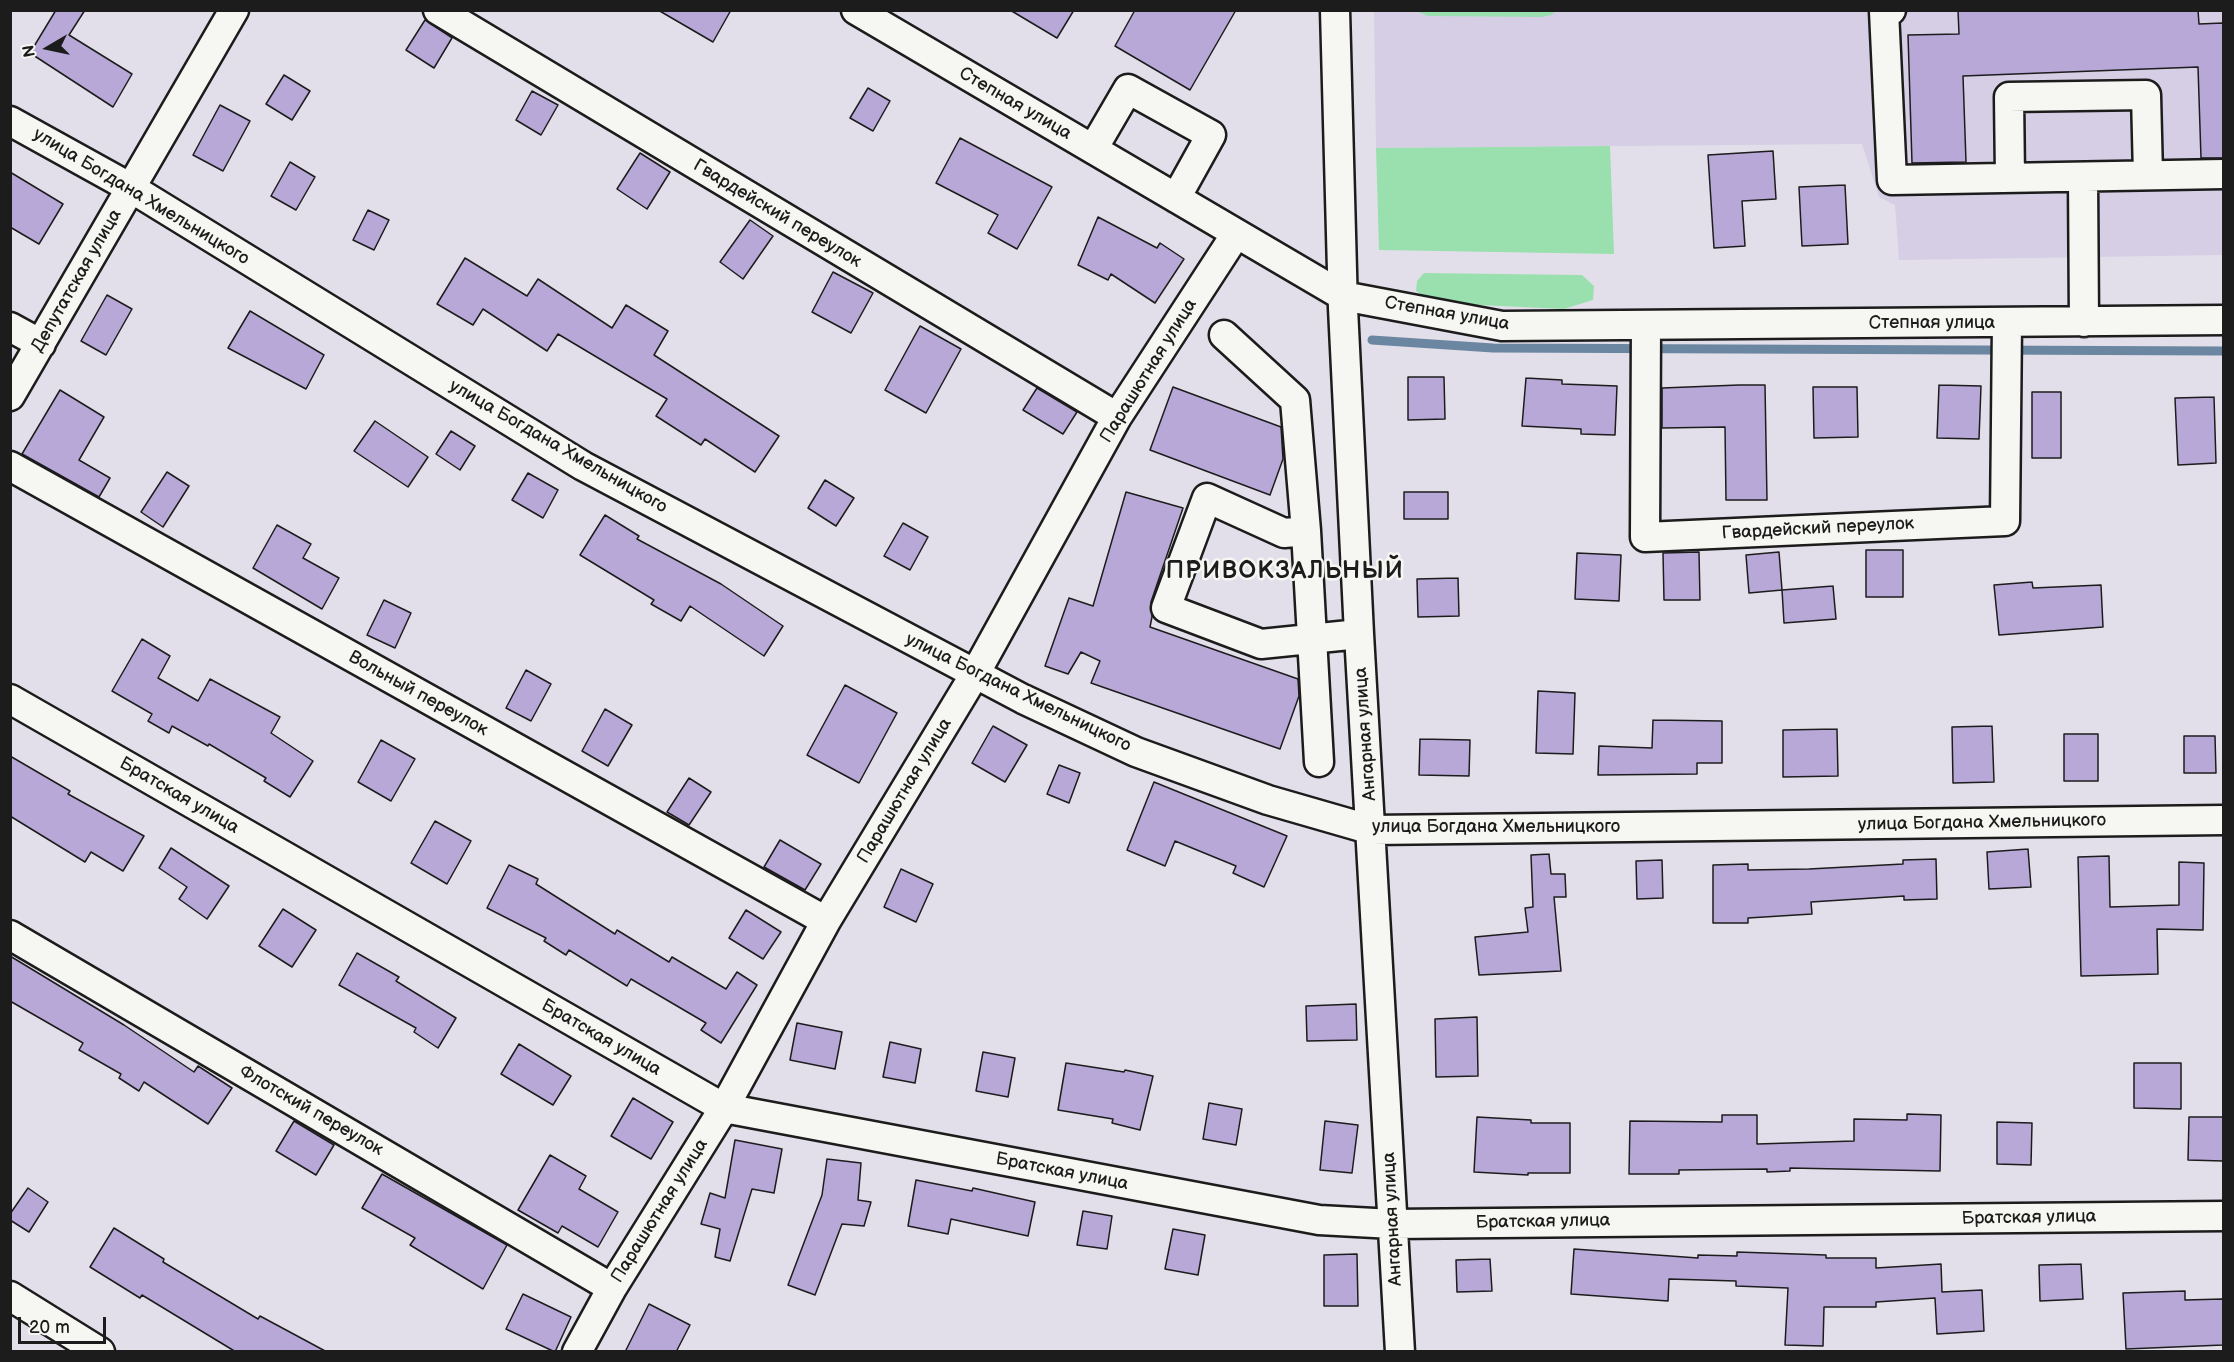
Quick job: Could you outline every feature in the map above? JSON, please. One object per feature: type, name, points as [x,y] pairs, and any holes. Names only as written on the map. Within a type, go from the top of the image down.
[{"type":"street","name":"Депутатская улица","points":[[10,396],[234,10]]},
{"type":"street","name":"Гвардейский переулок","points":[[438,10],[1117,417]]},
{"type":"street","name":"Степная улица","points":[[856,10],[1343,296],[1503,326],[1646,343],[2007,342],[2084,322],[2223,320]]},
{"type":"street","points":[[1335,10],[1343,296]]},
{"type":"street","points":[[1891,10],[1884,11],[1892,180],[2223,174]]},
{"type":"street","points":[[1093,149],[1128,89],[1211,135],[1176,198]]},
{"type":"street","points":[[2010,178],[2009,98],[2146,95],[2148,175]]},
{"type":"street","name":"улица Богдана Хмельницкого","points":[[10,121],[130,188],[583,466],[975,674],[1136,752],[1268,800],[1372,830],[2223,820]]},
{"type":"street","points":[[2083,177],[2084,322]]},
{"type":"street","name":"Парашютная улица","points":[[577,1352],[612,1288],[724,1108],[826,921],[975,674],[1117,417],[1236,234]]},
{"type":"street","name":"Ангарная улица","points":[[1343,296],[1359,634],[1372,830],[1400,1352]]},
{"type":"street","points":[[10,327],[41,344]]},
{"type":"street","points":[[1224,335],[1295,400],[1306,531],[1319,762]]},
{"type":"street","name":"Гвардейский переулок","points":[[1646,343],[1645,537],[2005,521],[2007,342]]},
{"type":"street","name":"Вольный переулок","points":[[10,466],[826,921]]},
{"type":"street","points":[[1306,531],[1284,533],[1207,498],[1166,608],[1261,644],[1359,634]]},
{"type":"street","name":"Братская улица","points":[[10,699],[724,1108],[1318,1220],[1393,1224],[2223,1216]]},
{"type":"street","name":"Флотский переулок","points":[[10,935],[612,1288]]},
{"type":"street","points":[[10,1296],[100,1352]]},
{"type":"shaded area","points":[[1374,11],[2223,11],[2223,255],[1899,260],[1895,205],[1879,197],[1862,144],[1376,148]]},
{"type":"green space","points":[[1416,11],[1557,11],[1542,17],[1428,16]]},
{"type":"green space","points":[[1610,146],[1614,254],[1379,250],[1376,148]]},
{"type":"green space","points":[[1424,273],[1582,275],[1594,286],[1593,300],[1564,309],[1436,303],[1416,291],[1417,281]]},
{"type":"building","points":[[56,10],[85,10],[69,35],[132,74],[113,107],[30,53]]},
{"type":"building","points":[[658,10],[731,10],[713,42]]},
{"type":"building","points":[[1010,10],[1074,10],[1057,38]]},
{"type":"building","points":[[1135,10],[1236,10],[1190,90],[1115,46]]},
{"type":"building","points":[[1958,10],[2198,10],[2199,24],[2223,23],[2223,158],[2201,158],[2198,67],[1963,76],[1966,162],[1912,163],[1908,35],[1959,34]]},
{"type":"building","points":[[425,20],[452,38],[434,68],[406,50]]},
{"type":"building","points":[[284,75],[310,91],[292,120],[266,104]]},
{"type":"building","points":[[868,88],[890,101],[873,131],[850,118]]},
{"type":"building","points":[[532,91],[558,105],[541,135],[516,120]]},
{"type":"building","points":[[220,105],[250,121],[223,171],[193,155]]},
{"type":"building","points":[[960,138],[1052,187],[1017,249],[988,233],[998,215],[936,183]]},
{"type":"building","points":[[1773,151],[1776,199],[1742,201],[1745,246],[1714,248],[1708,155]]},
{"type":"building","points":[[640,153],[670,172],[647,209],[617,189]]},
{"type":"building","points":[[290,162],[315,177],[296,210],[271,196]]},
{"type":"building","points":[[10,172],[63,204],[39,244],[10,227]]},
{"type":"building","points":[[1845,185],[1848,244],[1802,246],[1799,187]]},
{"type":"building","points":[[368,210],[389,220],[374,250],[353,240]]},
{"type":"building","points":[[1098,217],[1157,248],[1160,243],[1184,259],[1155,303],[1111,274],[1108,280],[1078,265]]},
{"type":"building","points":[[750,220],[773,236],[743,279],[720,262]]},
{"type":"building","points":[[465,258],[527,296],[538,279],[612,328],[626,305],[668,331],[654,355],[779,436],[755,472],[705,439],[701,445],[656,416],[667,399],[558,334],[547,351],[483,309],[473,325],[437,304]]},
{"type":"building","points":[[833,272],[873,293],[851,333],[812,312]]},
{"type":"building","points":[[107,295],[132,309],[106,355],[81,341]]},
{"type":"building","points":[[250,311],[324,355],[306,389],[228,348]]},
{"type":"building","points":[[920,326],[961,349],[926,413],[885,390]]},
{"type":"building","points":[[1408,377],[1444,377],[1445,419],[1408,420]]},
{"type":"building","points":[[1526,378],[1562,380],[1562,384],[1617,386],[1615,435],[1581,434],[1581,429],[1522,426]]},
{"type":"building","points":[[1765,385],[1767,500],[1726,500],[1725,427],[1662,428],[1662,388]]},
{"type":"building","points":[[1939,385],[1981,386],[1979,439],[1937,438]]},
{"type":"building","points":[[1173,387],[1281,427],[1283,459],[1270,495],[1150,450]]},
{"type":"building","points":[[1813,387],[1857,387],[1858,437],[1814,438]]},
{"type":"building","points":[[1037,388],[1077,412],[1063,434],[1023,410]]},
{"type":"building","points":[[60,390],[104,417],[79,460],[110,478],[99,497],[22,454]]},
{"type":"building","points":[[2032,392],[2061,392],[2061,458],[2032,458]]},
{"type":"building","points":[[2214,397],[2216,463],[2178,465],[2175,398]]},
{"type":"building","points":[[375,421],[428,457],[408,487],[354,451]]},
{"type":"building","points":[[451,431],[475,446],[460,470],[436,454]]},
{"type":"building","points":[[167,472],[189,486],[163,527],[141,512]]},
{"type":"building","points":[[528,473],[558,490],[543,518],[512,500]]},
{"type":"building","points":[[825,480],[854,498],[836,526],[808,508]]},
{"type":"building","points":[[1126,492],[1183,508],[1151,602],[1150,627],[1298,679],[1299,696],[1280,749],[1091,683],[1100,661],[1081,652],[1068,674],[1045,666],[1069,598],[1093,606]]},
{"type":"building","points":[[1404,492],[1448,492],[1448,519],[1404,519]]},
{"type":"building","points":[[605,515],[639,536],[637,539],[721,584],[783,626],[764,656],[690,606],[681,621],[651,604],[654,600],[580,555]]},
{"type":"building","points":[[903,523],[928,537],[910,570],[884,556]]},
{"type":"building","points":[[277,525],[311,544],[303,558],[339,578],[322,609],[253,568]]},
{"type":"building","points":[[1866,550],[1903,550],[1903,597],[1866,597]]},
{"type":"building","points":[[1699,552],[1700,600],[1664,600],[1663,553]]},
{"type":"building","points":[[1779,552],[1782,590],[1749,593],[1746,555]]},
{"type":"building","points":[[1577,553],[1621,555],[1619,601],[1575,599]]},
{"type":"building","points":[[1458,578],[1459,616],[1418,617],[1417,579]]},
{"type":"building","points":[[2032,582],[2033,588],[2101,585],[2103,627],[1999,635],[1994,585]]},
{"type":"building","points":[[1833,586],[1836,619],[1784,623],[1782,590]]},
{"type":"building","points":[[384,600],[411,613],[395,648],[367,635]]},
{"type":"building","points":[[142,639],[170,656],[158,678],[198,701],[210,679],[280,717],[271,733],[313,761],[290,797],[264,781],[266,778],[209,744],[208,746],[172,726],[169,733],[148,721],[152,714],[112,691]]},
{"type":"building","points":[[526,670],[551,684],[531,721],[506,708]]},
{"type":"building","points":[[845,685],[897,713],[859,783],[807,755]]},
{"type":"building","points":[[1538,691],[1575,693],[1573,754],[1536,753]]},
{"type":"building","points":[[605,709],[632,725],[608,766],[582,751]]},
{"type":"building","points":[[1653,720],[1722,721],[1722,763],[1697,763],[1697,774],[1598,775],[1599,746],[1652,748]]},
{"type":"building","points":[[993,726],[1027,745],[1005,782],[972,763]]},
{"type":"building","points":[[1992,726],[1994,782],[1953,783],[1952,727]]},
{"type":"building","points":[[1837,729],[1838,776],[1783,777],[1783,730]]},
{"type":"building","points":[[2064,734],[2098,734],[2098,781],[2064,781]]},
{"type":"building","points":[[2184,736],[2215,736],[2216,773],[2184,773]]},
{"type":"building","points":[[1420,739],[1470,740],[1469,776],[1419,775]]},
{"type":"building","points":[[381,740],[415,759],[391,801],[358,782]]},
{"type":"building","points":[[10,756],[70,791],[68,794],[144,836],[123,871],[91,852],[85,862],[10,816]]},
{"type":"building","points":[[1059,765],[1080,773],[1069,803],[1047,794]]},
{"type":"building","points":[[689,778],[711,792],[689,825],[667,812]]},
{"type":"building","points":[[1154,782],[1287,836],[1264,887],[1233,873],[1236,866],[1175,841],[1165,866],[1127,850]]},
{"type":"building","points":[[435,821],[471,841],[447,884],[411,863]]},
{"type":"building","points":[[780,840],[821,864],[805,890],[764,867]]},
{"type":"building","points":[[171,848],[229,886],[207,919],[179,899],[187,887],[159,868]]},
{"type":"building","points":[[2028,849],[2031,887],[1989,889],[1987,852]]},
{"type":"building","points":[[1549,854],[1551,874],[1565,874],[1566,897],[1554,897],[1561,971],[1479,975],[1475,937],[1528,932],[1525,908],[1533,907],[1531,855]]},
{"type":"building","points":[[2109,856],[2110,907],[2179,905],[2179,862],[2204,863],[2203,930],[2157,929],[2158,974],[2081,976],[2078,857]]},
{"type":"building","points":[[1936,859],[1937,899],[1904,900],[1904,896],[1811,902],[1812,914],[1748,918],[1748,923],[1713,923],[1713,865],[1748,864],[1748,870],[1809,869],[1903,864],[1903,860]]},
{"type":"building","points":[[1662,860],[1663,898],[1637,899],[1636,861]]},
{"type":"building","points":[[509,865],[538,879],[536,884],[615,934],[617,930],[669,962],[672,957],[726,989],[737,972],[757,985],[721,1043],[701,1030],[706,1023],[631,979],[627,986],[569,950],[566,955],[544,941],[546,938],[487,908]]},
{"type":"building","points":[[901,869],[933,884],[916,922],[884,907]]},
{"type":"building","points":[[283,909],[316,930],[292,967],[259,946]]},
{"type":"building","points":[[746,910],[781,932],[763,959],[729,938]]},
{"type":"building","points":[[357,953],[399,977],[396,981],[456,1018],[438,1048],[414,1032],[416,1028],[339,985]]},
{"type":"building","points":[[10,956],[124,1025],[194,1072],[198,1066],[232,1088],[208,1124],[144,1082],[139,1091],[119,1078],[121,1074],[79,1050],[83,1043],[10,1001]]},
{"type":"building","points":[[1356,1004],[1357,1040],[1307,1041],[1306,1006]]},
{"type":"building","points":[[1477,1017],[1478,1076],[1436,1077],[1435,1019]]},
{"type":"building","points":[[797,1023],[842,1032],[835,1069],[790,1060]]},
{"type":"building","points":[[890,1042],[921,1049],[915,1083],[883,1077]]},
{"type":"building","points":[[519,1044],[571,1076],[553,1105],[501,1074]]},
{"type":"building","points":[[983,1052],[1015,1058],[1008,1097],[976,1091]]},
{"type":"building","points":[[1066,1063],[1153,1076],[1140,1130],[1112,1123],[1113,1119],[1058,1110]]},
{"type":"building","points":[[2134,1063],[2181,1063],[2181,1109],[2134,1108]]},
{"type":"building","points":[[633,1098],[673,1122],[651,1159],[611,1136]]},
{"type":"building","points":[[1209,1103],[1242,1109],[1236,1145],[1203,1139]]},
{"type":"building","points":[[1907,1114],[1941,1115],[1940,1171],[1790,1168],[1790,1171],[1767,1172],[1767,1169],[1679,1170],[1679,1174],[1629,1174],[1630,1121],[1722,1122],[1722,1115],[1757,1115],[1757,1144],[1854,1141],[1854,1119],[1907,1120]]},
{"type":"building","points":[[1477,1117],[1531,1120],[1531,1123],[1570,1123],[1570,1173],[1528,1173],[1528,1175],[1474,1172]]},
{"type":"building","points":[[2189,1117],[2223,1117],[2223,1161],[2188,1160]]},
{"type":"building","points":[[294,1121],[334,1145],[316,1175],[276,1151]]},
{"type":"building","points":[[1325,1121],[1358,1125],[1352,1173],[1320,1170]]},
{"type":"building","points":[[1997,1122],[2032,1123],[2031,1165],[1997,1164]]},
{"type":"building","points":[[735,1140],[782,1149],[774,1193],[752,1189],[730,1261],[715,1257],[720,1229],[701,1224],[710,1193],[725,1198]]},
{"type":"building","points":[[550,1155],[586,1176],[579,1189],[618,1212],[598,1247],[562,1226],[558,1233],[518,1210]]},
{"type":"building","points":[[827,1159],[861,1163],[858,1200],[871,1202],[864,1226],[842,1224],[815,1295],[788,1285],[822,1195]]},
{"type":"building","points":[[382,1174],[507,1245],[483,1289],[410,1245],[415,1238],[362,1208]]},
{"type":"building","points":[[916,1180],[972,1191],[973,1188],[1035,1202],[1028,1236],[951,1219],[948,1234],[908,1226]]},
{"type":"building","points":[[28,1188],[48,1202],[29,1232],[10,1220],[10,1214]]},
{"type":"building","points":[[1083,1211],[1112,1216],[1107,1249],[1077,1245]]},
{"type":"building","points":[[114,1228],[164,1259],[163,1262],[258,1319],[260,1316],[327,1352],[236,1352],[142,1295],[140,1298],[90,1267]]},
{"type":"building","points":[[1173,1229],[1205,1235],[1198,1275],[1165,1269]]},
{"type":"building","points":[[1574,1249],[1698,1258],[1698,1255],[1737,1256],[1737,1252],[1826,1255],[1826,1258],[1876,1258],[1876,1268],[1941,1264],[1942,1292],[1982,1290],[1984,1331],[1937,1334],[1935,1298],[1876,1302],[1876,1307],[1824,1307],[1823,1346],[1785,1345],[1788,1288],[1736,1286],[1736,1281],[1669,1279],[1668,1301],[1571,1294]]},
{"type":"building","points":[[1357,1254],[1358,1306],[1324,1306],[1324,1255]]},
{"type":"building","points":[[1490,1259],[1492,1291],[1457,1292],[1456,1260]]},
{"type":"building","points":[[2081,1264],[2083,1299],[2040,1301],[2039,1265]]},
{"type":"building","points":[[2185,1291],[2185,1300],[2223,1299],[2223,1345],[2126,1349],[2123,1293]]},
{"type":"building","points":[[523,1294],[571,1317],[555,1352],[506,1329]]},
{"type":"building","points":[[649,1304],[690,1325],[676,1352],[625,1352]]},
{"type":"waterway","points":[[1372,340],[1493,348],[2224,351]]},
{"type":"district","name":"ПРИВОКЗАЛЬНЫЙ","points":[[1285,572]]}]
